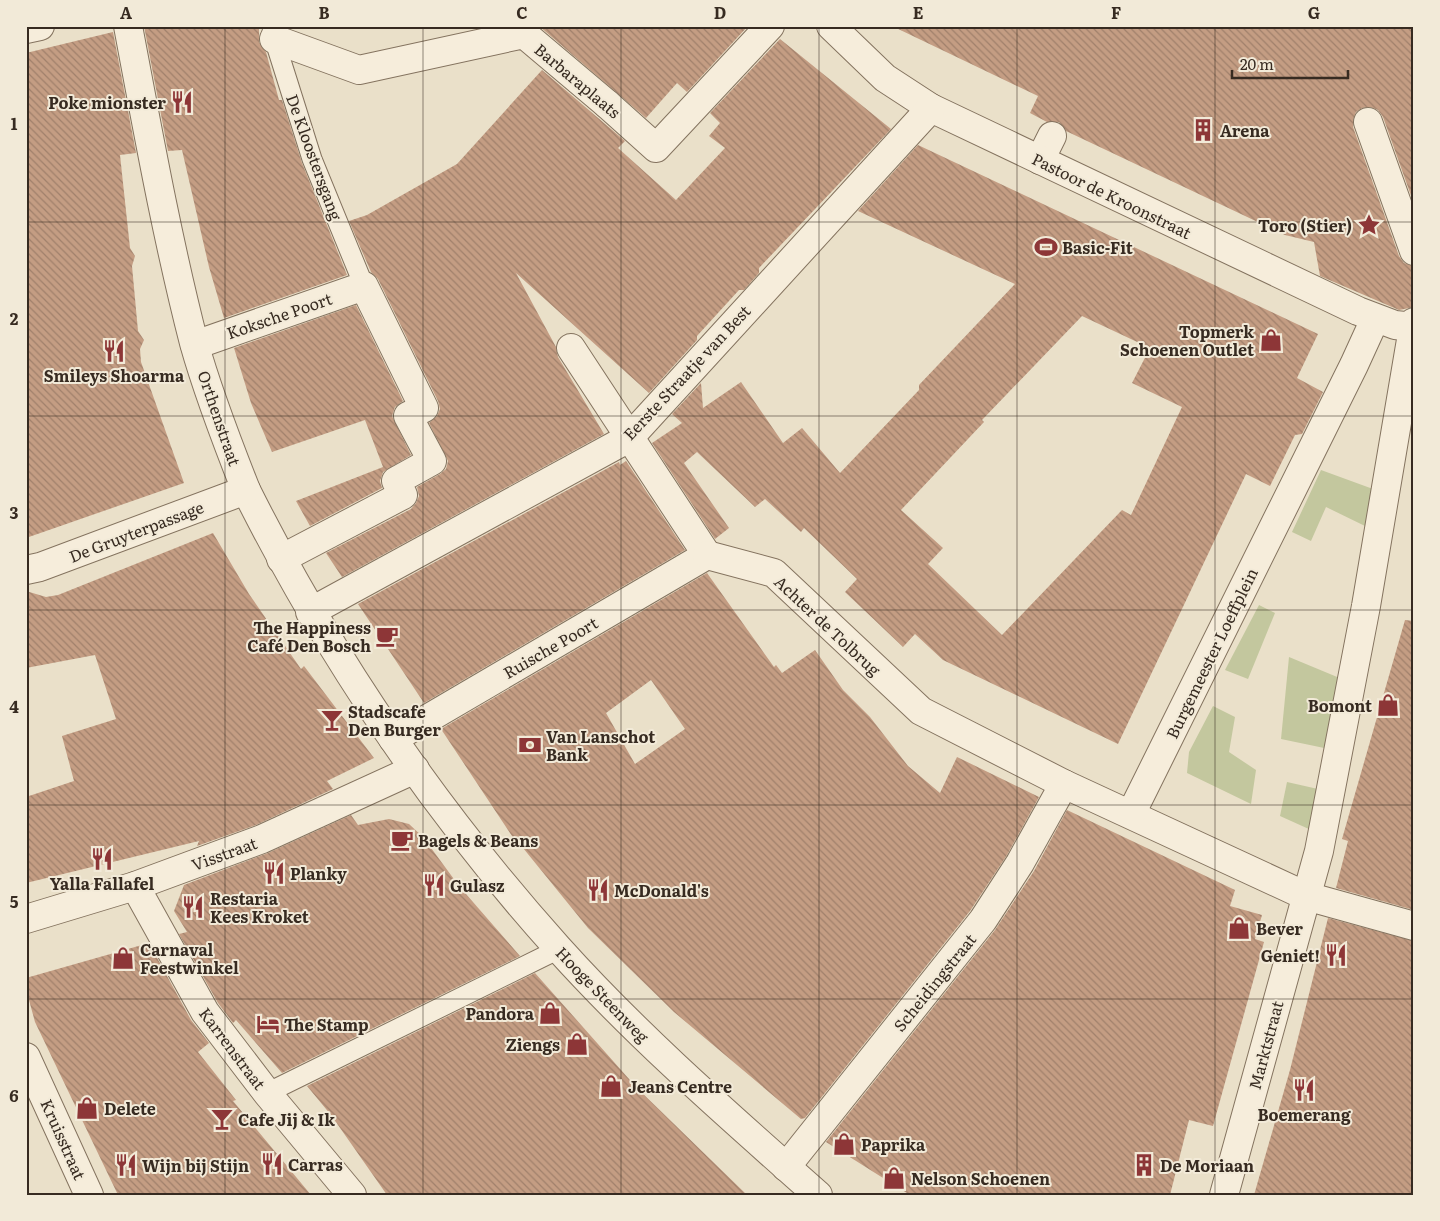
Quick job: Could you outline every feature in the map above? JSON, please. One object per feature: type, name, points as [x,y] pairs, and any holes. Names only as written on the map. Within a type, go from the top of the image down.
[{"type":"street","points":[[26,29],[40,26]]},
{"type":"street","name":"Orthenstraat","points":[[128,26],[163,212],[195,344],[226,442],[246,490],[310,612],[393,739],[416,769]]},
{"type":"street","name":"Barbaraplaats","points":[[272,32],[359,70],[524,34],[656,148],[770,26]]},
{"type":"street","name":"Pastoor de Kroonstraat","points":[[832,26],[884,78],[930,108],[1046,148],[1375,319],[1413,325]]},
{"type":"street","name":"Eerste Straatje van Best","points":[[310,612],[629,438],[930,108]]},
{"type":"street","points":[[1368,122],[1414,251]]},
{"type":"street","points":[[281,559],[403,495],[396,481],[432,462],[408,416],[424,408],[364,286]]},
{"type":"street","name":"Koksche Poort","points":[[195,344],[364,286]]},
{"type":"street","name":"Burgemeester Loeffplein","points":[[1131,814],[1354,365],[1375,319]]},
{"type":"street","points":[[1306,896],[1319,851],[1366,606],[1413,325]]},
{"type":"street","points":[[571,348],[708,555]]},
{"type":"street","name":"De Gruyterpassage","points":[[26,570],[40,567],[246,490]]},
{"type":"street","name":"Achter de Tolbrug","points":[[708,555],[774,573],[921,711],[1064,784],[1131,814]]},
{"type":"street","name":"Ruische Poort","points":[[393,739],[708,555]]},
{"type":"street","name":"Visstraat","points":[[26,919],[135,886],[262,839],[416,769]]},
{"type":"street","name":"Hooge Steenweg","points":[[416,769],[485,863],[559,949],[666,1060],[817,1194]]},
{"type":"street","name":"Scheidingstraat","points":[[786,1168],[983,920],[1020,863],[1064,784]]},
{"type":"street","points":[[1131,814],[1306,896],[1414,926]]},
{"type":"street","name":"Karrenstraat","points":[[135,886],[204,1012],[352,1195]]},
{"type":"street","name":"Marktstraat","points":[[1224,1195],[1306,896]]},
{"type":"street","name":"Kruisstraat","points":[[26,1057],[89,1195]]},
{"type":"lane","name":"De Kloostersgang","points":[[272,32],[312,159],[364,286]]},
{"type":"lane","points":[[267,1092],[559,949]]},
{"type":"green space","points":[[1321,470],[1373,489],[1365,526],[1326,507],[1311,541],[1292,532]]},
{"type":"green space","points":[[1259,605],[1275,613],[1248,679],[1225,670]]},
{"type":"green space","points":[[1289,657],[1342,679],[1329,749],[1281,739]]},
{"type":"green space","points":[[1213,706],[1235,717],[1229,752],[1256,770],[1251,804],[1187,773],[1189,752]]},
{"type":"green space","points":[[1287,782],[1318,789],[1311,830],[1280,816]]},
{"type":"building","points":[[144,26],[259,26],[259,42],[266,52],[279,100],[282,100],[302,163],[347,275],[224,318],[209,267],[182,150],[168,151]]},
{"type":"building","points":[[539,26],[748,26],[687,92],[677,83],[646,118]]},
{"type":"building","name":"Arena","points":[[892,26],[1414,26],[1414,204],[1383,117],[1378,110],[1370,107],[1362,108],[1356,112],[1353,127],[1399,256],[1404,263],[1414,266],[1414,307],[1399,310],[1320,276],[1314,242],[1285,235],[1066,131],[1059,122],[1047,122],[1030,113],[1038,96]]},
{"type":"building","points":[[113,32],[136,153],[120,155],[130,248],[135,256],[132,266],[138,331],[144,340],[140,349],[141,362],[184,483],[26,538],[26,53]]},
{"type":"building","points":[[780,39],[891,129],[759,268],[759,273],[744,290],[739,290],[649,393],[516,273],[556,347],[558,357],[604,434],[342,577],[326,553],[411,509],[419,496],[417,487],[446,469],[448,461],[429,423],[437,416],[440,409],[438,401],[378,279],[371,272],[349,221],[367,215],[457,164],[542,70],[625,141],[618,148],[676,200],[725,148],[709,136],[720,123],[710,113]]},
{"type":"building","points":[[918,145],[1318,334],[1297,378],[1323,392],[1302,434],[1295,435],[1270,486],[1246,474],[1118,744],[943,660],[915,634],[903,647],[845,592],[857,579],[804,528],[801,532],[765,499],[755,507],[697,452],[684,463],[729,528],[715,539],[652,443],[682,423],[672,414],[701,383],[703,408],[741,382],[783,443],[802,428],[840,473],[919,390],[919,385],[1015,284],[858,211]],"holes":[[[1082,316],[1150,348],[1132,383],[1182,407],[1131,515],[1122,510],[1002,635],[928,564],[943,548],[901,510],[984,422],[982,420]]]},
{"type":"building","points":[[356,305],[403,401],[395,407],[392,416],[411,455],[383,472],[380,481],[382,488],[310,526],[296,501],[383,467],[365,420],[272,452],[251,403],[234,348]]},
{"type":"building","points":[[626,461],[685,550],[424,703],[358,604],[619,462],[620,465]]},
{"type":"building","points":[[213,533],[249,594],[301,669],[304,666],[374,758],[327,781],[333,789],[256,825],[197,846],[199,841],[26,883],[26,797],[74,781],[62,736],[116,719],[95,655],[26,668],[26,591],[46,597],[58,595]]},
{"type":"building","points":[[707,573],[774,667],[776,665],[782,673],[815,650],[843,690],[870,717],[908,766],[940,793],[957,757],[1039,797],[1007,855],[970,911],[805,1118],[801,1119],[674,1012],[588,928],[519,843],[518,845],[441,729]],"holes":[[[651,680],[685,729],[635,764],[606,713]]]},
{"type":"building","points":[[1405,620],[1414,621],[1414,910],[1336,888],[1348,841],[1342,839]]},
{"type":"building","points":[[1067,810],[1235,890],[1230,906],[1262,915],[1255,939],[1264,942],[1213,1126],[1189,1120],[1170,1195],[910,1195],[826,1142],[995,930],[1034,871]]},
{"type":"building","points":[[351,815],[358,825],[389,819],[409,824],[423,837],[459,886],[520,956],[282,1073],[236,1020],[233,1023],[218,1003],[179,934],[187,932],[174,911],[184,885],[268,853]]},
{"type":"building","points":[[1328,918],[1414,941],[1414,1195],[1254,1195],[1290,1070]]},
{"type":"building","points":[[149,943],[191,1020],[209,1043],[198,1052],[236,1100],[233,1101],[311,1195],[118,1195],[35,1022],[26,989],[26,978]]},
{"type":"building","points":[[535,973],[637,1088],[747,1195],[387,1195],[331,1115],[307,1086]]},
{"type":"place","name":"Poke mionster","points":[[182,102]]},
{"type":"place","name":"Arena","points":[[1203,130]]},
{"type":"place","name":"Toro (Stier)","points":[[1369,225]]},
{"type":"place","name":"Basic-Fit","points":[[1046,247]]},
{"type":"place","name":"Topmerk Schoenen Outlet","points":[[1271,340]]},
{"type":"place","name":"Smileys Shoarma","points":[[114,351]]},
{"type":"place","name":"The Happiness Café Den Bosch","points":[[387,636]]},
{"type":"place","name":"Bomont","points":[[1388,705]]},
{"type":"place","name":"Stadscafe Den Burger","points":[[332,720]]},
{"type":"place","name":"Van Lanschot Bank","points":[[530,745]]},
{"type":"place","name":"Bagels & Beans","points":[[402,840]]},
{"type":"place","name":"Yalla Fallafel","points":[[102,859]]},
{"type":"place","name":"Planky","points":[[274,873]]},
{"type":"place","name":"Gulasz","points":[[434,885]]},
{"type":"place","name":"McDonald's","points":[[598,890]]},
{"type":"place","name":"Restaria Kees Kroket","points":[[193,907]]},
{"type":"place","name":"Bever","points":[[1239,928]]},
{"type":"place","name":"Geniet!","points":[[1336,955]]},
{"type":"place","name":"Carnaval Feestwinkel","points":[[123,958]]},
{"type":"place","name":"Pandora","points":[[550,1013]]},
{"type":"place","name":"The Stamp","points":[[268,1024]]},
{"type":"place","name":"Ziengs","points":[[577,1044]]},
{"type":"place","name":"Jeans Centre","points":[[611,1086]]},
{"type":"place","name":"Boemerang","points":[[1304,1090]]},
{"type":"place","name":"Delete","points":[[87,1108]]},
{"type":"place","name":"Cafe Jij & Ik","points":[[222,1119]]},
{"type":"place","name":"Paprika","points":[[844,1144]]},
{"type":"place","name":"Carras","points":[[272,1164]]},
{"type":"place","name":"Wijn bij Stijn","points":[[126,1165]]},
{"type":"place","name":"De Moriaan","points":[[1144,1165]]},
{"type":"place","name":"Nelson Schoenen","points":[[894,1178]]}]
